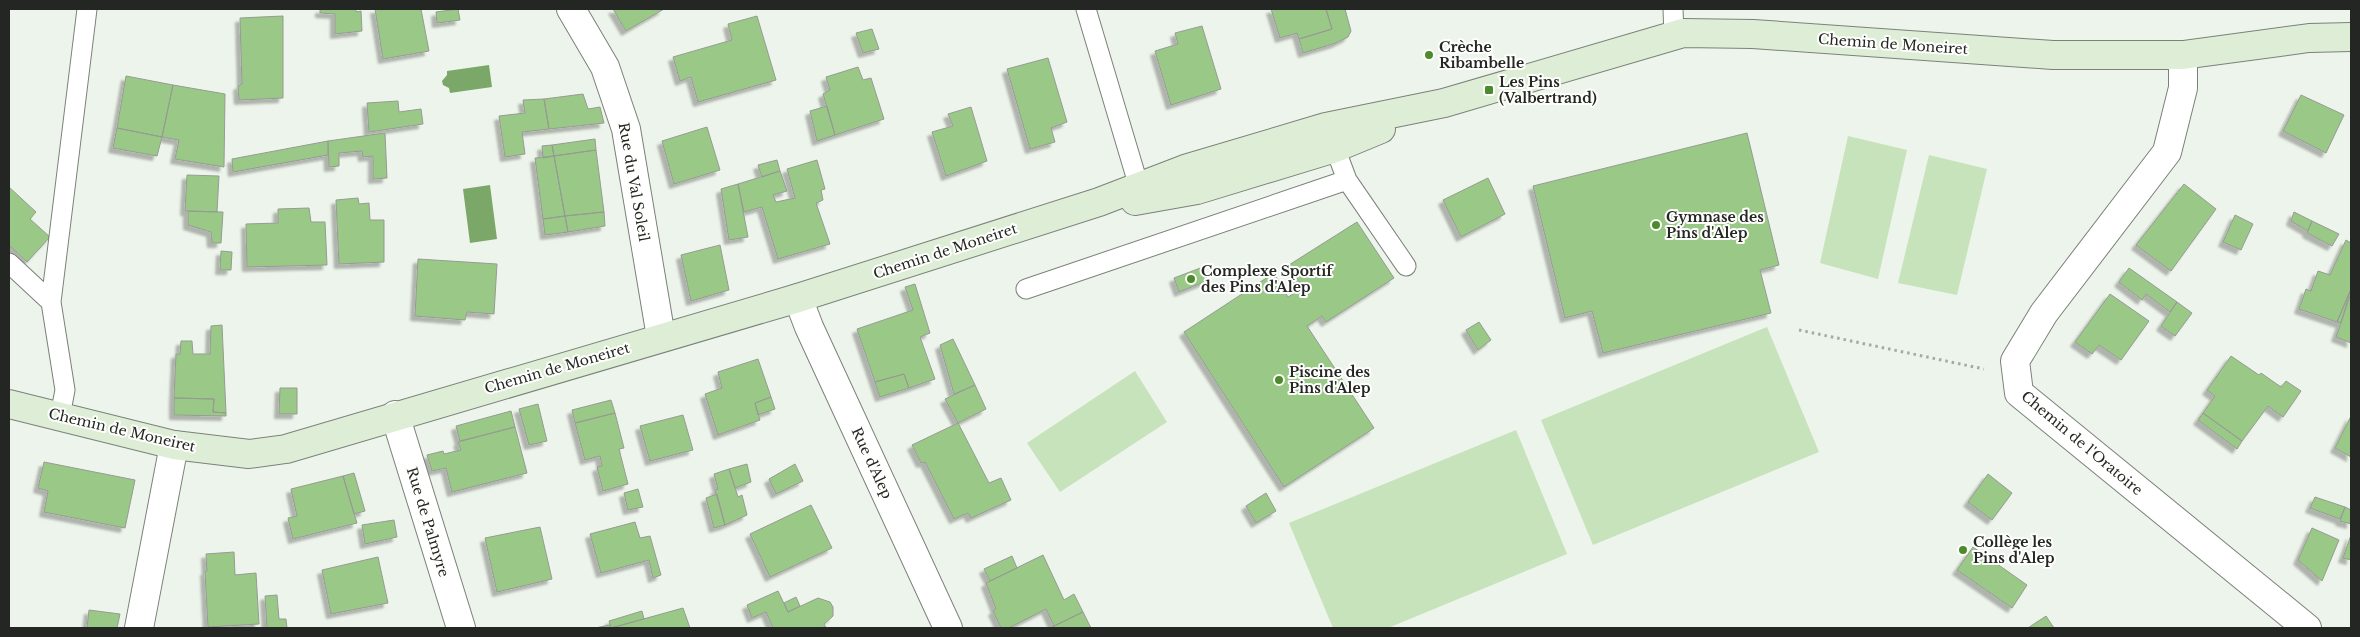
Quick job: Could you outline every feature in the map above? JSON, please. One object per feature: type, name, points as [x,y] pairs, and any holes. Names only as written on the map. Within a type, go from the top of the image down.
[{"type":"main road","name":"Chemin de Moneiret","points":[[1141,193],[1184,169],[1326,127],[1444,103],[1683,34],[1753,34],[2053,55],[2184,55],[2309,38],[2351,37]]},
{"type":"main road","name":"Chemin de Moneiret","points":[[9,404],[174,445],[249,454],[286,449],[798,298],[1098,202],[1141,193],[1197,190],[1335,148],[1444,103]]},
{"type":"street","name":"Rue du Val Soleil","points":[[570,9],[605,67],[626,129],[662,337]]},
{"type":"street","name":"Chemin de l'Oratoire","points":[[2184,55],[2183,88],[2167,152],[2044,313],[2014,361],[2018,392],[2307,628]]},
{"type":"street","name":"Rue d'Alep","points":[[798,298],[809,327],[948,628]]},
{"type":"street","name":"Rue de Palmyre","points":[[395,416],[461,628]]},
{"type":"street","points":[[139,628],[174,445]]},
{"type":"lane","points":[[60,416],[65,390],[51,302],[87,9]]},
{"type":"lane","points":[[1086,9],[1141,193]]},
{"type":"lane","points":[[1673,9],[1674,36]]},
{"type":"lane","points":[[1335,148],[1347,180],[1406,266]]},
{"type":"lane","points":[[1026,289],[1347,180]]},
{"type":"lane","points":[[9,263],[51,302]]},
{"type":"path","points":[[1799,330],[1958,365],[2017,374]]},
{"type":"shaded area","points":[[489,65],[492,87],[450,93],[449,88],[443,85],[442,81],[447,75],[447,71]]},
{"type":"shaded area","points":[[1848,136],[1907,150],[1878,279],[1820,263]]},
{"type":"shaded area","points":[[1929,155],[1987,169],[1957,295],[1898,283]]},
{"type":"shaded area","points":[[490,185],[497,239],[470,243],[463,189]]},
{"type":"shaded area","points":[[1767,327],[1819,452],[1593,545],[1541,420]]},
{"type":"shaded area","points":[[1135,371],[1167,422],[1060,492],[1027,443]]},
{"type":"shaded area","points":[[1516,430],[1567,554],[1388,628],[1333,628],[1289,523]]},
{"type":"building","points":[[320,9],[356,9],[356,12],[361,11],[362,31],[335,34],[335,14],[320,13]]},
{"type":"building","points":[[375,9],[421,9],[429,51],[383,59]]},
{"type":"building","points":[[458,9],[460,20],[437,23],[436,12]]},
{"type":"building","points":[[613,9],[664,9],[626,31]]},
{"type":"building","points":[[1271,9],[1326,9],[1332,29],[1299,39],[1297,33],[1280,38]]},
{"type":"building","points":[[1326,9],[1345,9],[1351,31],[1348,37],[1336,43],[1303,53],[1299,39],[1332,29]]},
{"type":"building","points":[[283,16],[283,98],[239,100],[238,86],[242,84],[240,18]]},
{"type":"building","points":[[757,16],[776,80],[698,102],[691,77],[680,81],[673,57],[732,40],[728,24]]},
{"type":"building","points":[[1202,26],[1221,89],[1171,105],[1155,51],[1178,44],[1175,33]]},
{"type":"building","points":[[872,29],[879,49],[863,53],[856,33]]},
{"type":"building","points":[[1048,58],[1067,122],[1051,128],[1055,142],[1030,149],[1007,69]]},
{"type":"building","points":[[858,67],[863,80],[871,78],[884,119],[835,135],[823,94],[830,90],[826,77]]},
{"type":"building","points":[[126,76],[173,85],[162,137],[117,128]]},
{"type":"building","points":[[173,85],[225,94],[224,167],[175,159],[179,140],[162,137]]},
{"type":"building","points":[[583,94],[588,109],[600,107],[604,123],[549,129],[544,99]]},
{"type":"building","points":[[2301,95],[2344,115],[2326,153],[2283,131]]},
{"type":"building","points":[[544,99],[549,129],[522,132],[525,154],[505,157],[499,116],[525,113],[523,100]]},
{"type":"building","points":[[398,101],[399,112],[421,109],[423,124],[369,132],[367,103]]},
{"type":"building","points":[[827,106],[835,135],[817,141],[810,111]]},
{"type":"building","points":[[971,107],[987,161],[946,176],[932,132],[953,126],[948,114]]},
{"type":"building","points":[[707,127],[720,170],[674,184],[662,141]]},
{"type":"building","points":[[117,128],[162,137],[157,156],[113,148]]},
{"type":"building","points":[[385,133],[387,178],[373,179],[373,156],[363,157],[362,151],[339,153],[339,166],[329,167],[328,141]]},
{"type":"building","name":"Gymnase des Pins d'Alep","points":[[1747,133],[1779,265],[1760,270],[1771,313],[1603,353],[1592,311],[1565,318],[1533,186]]},
{"type":"building","points":[[595,139],[596,150],[554,156],[552,145]]},
{"type":"building","points":[[328,141],[328,155],[233,172],[232,159]]},
{"type":"building","points":[[552,145],[554,156],[543,158],[542,146]]},
{"type":"building","points":[[596,150],[604,212],[565,216],[554,156]]},
{"type":"building","points":[[554,156],[565,216],[543,219],[535,158]]},
{"type":"building","points":[[777,160],[780,171],[762,177],[758,165]]},
{"type":"building","points":[[817,160],[825,189],[821,190],[823,200],[816,203],[830,244],[778,259],[762,207],[744,212],[738,184],[780,171],[787,191],[773,195],[776,202],[795,198],[787,169]]},
{"type":"building","points":[[187,175],[219,176],[217,212],[185,211]]},
{"type":"building","points":[[1488,178],[1505,214],[1461,237],[1443,200]]},
{"type":"building","points":[[738,184],[748,237],[729,240],[721,189]]},
{"type":"building","points":[[2184,184],[2216,209],[2171,271],[2136,245]]},
{"type":"building","points":[[9,187],[36,212],[30,219],[50,237],[27,262],[9,245]]},
{"type":"building","points":[[358,198],[359,204],[369,203],[370,220],[384,220],[384,262],[339,264],[336,200]]},
{"type":"building","points":[[309,208],[311,222],[325,222],[327,265],[247,267],[246,224],[278,223],[278,209]]},
{"type":"building","points":[[188,211],[223,212],[221,243],[212,243],[211,232],[188,225]]},
{"type":"building","points":[[604,212],[605,226],[568,232],[565,216]]},
{"type":"building","points":[[2294,212],[2312,221],[2308,231],[2291,221]]},
{"type":"building","points":[[2235,215],[2253,224],[2241,250],[2223,242]]},
{"type":"building","points":[[565,216],[568,232],[545,235],[543,219]]},
{"type":"building","points":[[2312,221],[2339,234],[2332,246],[2307,233]]},
{"type":"building","name":"Piscine des Pins d'Alep","points":[[1357,222],[1394,278],[1326,322],[1322,316],[1307,326],[1374,428],[1284,487],[1184,332],[1274,273],[1288,297],[1303,288],[1289,265]]},
{"type":"building","points":[[2346,240],[2351,243],[2351,289],[2337,322],[2299,309],[2306,289],[2311,291],[2318,271],[2330,275]]},
{"type":"building","points":[[720,245],[729,290],[691,301],[681,255]]},
{"type":"building","points":[[221,251],[232,252],[231,270],[220,270]]},
{"type":"building","points":[[418,259],[497,264],[494,314],[467,312],[465,320],[415,316]]},
{"type":"building","name":"Complexe Sportif des Pins d'Alep","points":[[1203,267],[1209,280],[1179,292],[1174,278]]},
{"type":"building","points":[[2129,268],[2177,302],[2170,312],[2146,294],[2142,300],[2119,282]]},
{"type":"building","points":[[915,284],[930,333],[920,337],[935,379],[909,388],[904,374],[875,382],[857,329],[913,310],[905,287]]},
{"type":"building","points":[[2351,289],[2341,323],[2337,322]]},
{"type":"building","points":[[2351,293],[2351,343],[2336,337]]},
{"type":"building","points":[[2110,294],[2149,321],[2121,360],[2099,345],[2092,354],[2075,342]]},
{"type":"building","points":[[2177,302],[2192,313],[2175,336],[2161,326]]},
{"type":"building","points":[[1479,322],[1491,340],[1478,350],[1466,330]]},
{"type":"building","points":[[222,325],[226,413],[213,412],[214,399],[174,398],[176,354],[180,354],[181,341],[192,341],[193,354],[210,354],[211,326]]},
{"type":"building","points":[[953,339],[975,385],[954,394],[940,345]]},
{"type":"building","points":[[2231,356],[2281,387],[2286,381],[2301,391],[2283,417],[2268,406],[2242,441],[2203,413],[2215,396],[2207,390]]},
{"type":"building","points":[[758,359],[771,397],[755,403],[760,420],[718,435],[705,394],[722,388],[718,372]]},
{"type":"building","points":[[904,374],[909,388],[880,397],[875,382]]},
{"type":"building","points":[[975,385],[986,409],[958,423],[945,399]]},
{"type":"building","points":[[280,388],[297,388],[297,414],[279,414]]},
{"type":"building","points":[[771,397],[775,409],[758,415],[755,403]]},
{"type":"building","points":[[174,398],[214,399],[213,412],[226,413],[226,416],[174,415]]},
{"type":"building","points":[[611,400],[615,413],[575,423],[572,410]]},
{"type":"building","points":[[538,404],[547,441],[529,445],[519,409]]},
{"type":"building","points":[[511,411],[515,427],[460,441],[456,426]]},
{"type":"building","points":[[615,413],[624,448],[619,449],[628,484],[603,491],[597,467],[602,466],[600,456],[585,460],[575,423]]},
{"type":"building","points":[[2203,413],[2242,441],[2237,449],[2198,420]]},
{"type":"building","points":[[683,415],[693,450],[650,461],[640,426]]},
{"type":"building","points":[[2351,416],[2351,457],[2335,448]]},
{"type":"building","points":[[958,423],[989,483],[1001,478],[1011,500],[971,518],[968,513],[954,519],[925,462],[921,463],[912,445]]},
{"type":"building","points":[[515,427],[527,473],[452,492],[446,468],[432,471],[427,455],[443,451],[444,454],[461,450],[458,442]]},
{"type":"building","points":[[44,462],[135,480],[125,528],[44,512],[48,491],[38,488]]},
{"type":"building","points":[[747,464],[751,482],[735,488],[729,469]]},
{"type":"building","points":[[795,464],[803,481],[776,494],[769,479]]},
{"type":"building","points":[[729,469],[738,497],[742,495],[747,515],[725,525],[715,490],[718,489],[714,474]]},
{"type":"building","points":[[354,473],[365,511],[354,514],[343,476]]},
{"type":"building","points":[[1988,474],[2012,493],[1992,520],[1968,502]]},
{"type":"building","points":[[343,476],[357,523],[293,539],[288,518],[297,516],[291,489]]},
{"type":"building","points":[[638,489],[643,507],[628,510],[624,493]]},
{"type":"building","points":[[1266,493],[1276,511],[1256,523],[1246,506]]},
{"type":"building","points":[[717,494],[725,525],[714,528],[706,498]]},
{"type":"building","points":[[2315,497],[2345,507],[2340,519],[2310,508]]},
{"type":"building","points":[[811,505],[832,548],[770,577],[750,534]]},
{"type":"building","points":[[2345,507],[2351,510],[2351,524],[2340,521]]},
{"type":"building","points":[[394,520],[397,537],[365,544],[362,525]]},
{"type":"building","points":[[635,522],[640,538],[650,536],[661,575],[653,578],[649,560],[601,573],[590,534]]},
{"type":"building","points":[[540,527],[552,579],[497,592],[485,538]]},
{"type":"building","points":[[2312,528],[2339,540],[2322,581],[2298,560]]},
{"type":"building","points":[[2351,535],[2351,560],[2343,558]]},
{"type":"building","points":[[1973,547],[2027,585],[2012,608],[1957,570]]},
{"type":"building","points":[[234,552],[235,575],[256,573],[259,624],[208,627],[206,554]]},
{"type":"building","points":[[1043,555],[1064,600],[1074,594],[1083,612],[1054,626],[1046,609],[1009,628],[1001,628],[993,611],[996,609],[986,583]]},
{"type":"building","points":[[1012,556],[1017,568],[990,581],[984,569]]},
{"type":"building","points":[[378,557],[388,603],[331,614],[322,570]]},
{"type":"building","points":[[778,591],[788,612],[818,598],[830,602],[833,607],[833,616],[824,624],[826,628],[773,628],[766,612],[752,618],[747,605]]},
{"type":"building","points":[[277,595],[279,619],[286,619],[287,628],[267,628],[265,596]]},
{"type":"building","points":[[796,597],[800,606],[788,612],[784,603]]},
{"type":"building","points":[[683,608],[690,628],[611,628]]},
{"type":"building","points":[[89,610],[120,614],[117,628],[87,628]]},
{"type":"building","points":[[642,611],[644,619],[611,628],[609,621]]},
{"type":"building","points":[[1083,612],[1091,628],[1049,628],[1054,626]]},
{"type":"building","points":[[2046,616],[2054,628],[2028,628]]},
{"type":"building","points":[[610,625],[611,628],[595,628]]},
{"type":"place","name":"Crèche Ribambelle","points":[[1429,55]]},
{"type":"place","name":"Les Pins (Valbertrand)","points":[[1489,90]]},
{"type":"place","name":"Gymnase des Pins d'Alep","points":[[1656,225]]},
{"type":"place","name":"Complexe Sportif des Pins d'Alep","points":[[1191,279]]},
{"type":"place","name":"Piscine des Pins d'Alep","points":[[1279,380]]},
{"type":"place","name":"Collège les Pins d'Alep","points":[[1963,550]]}]
